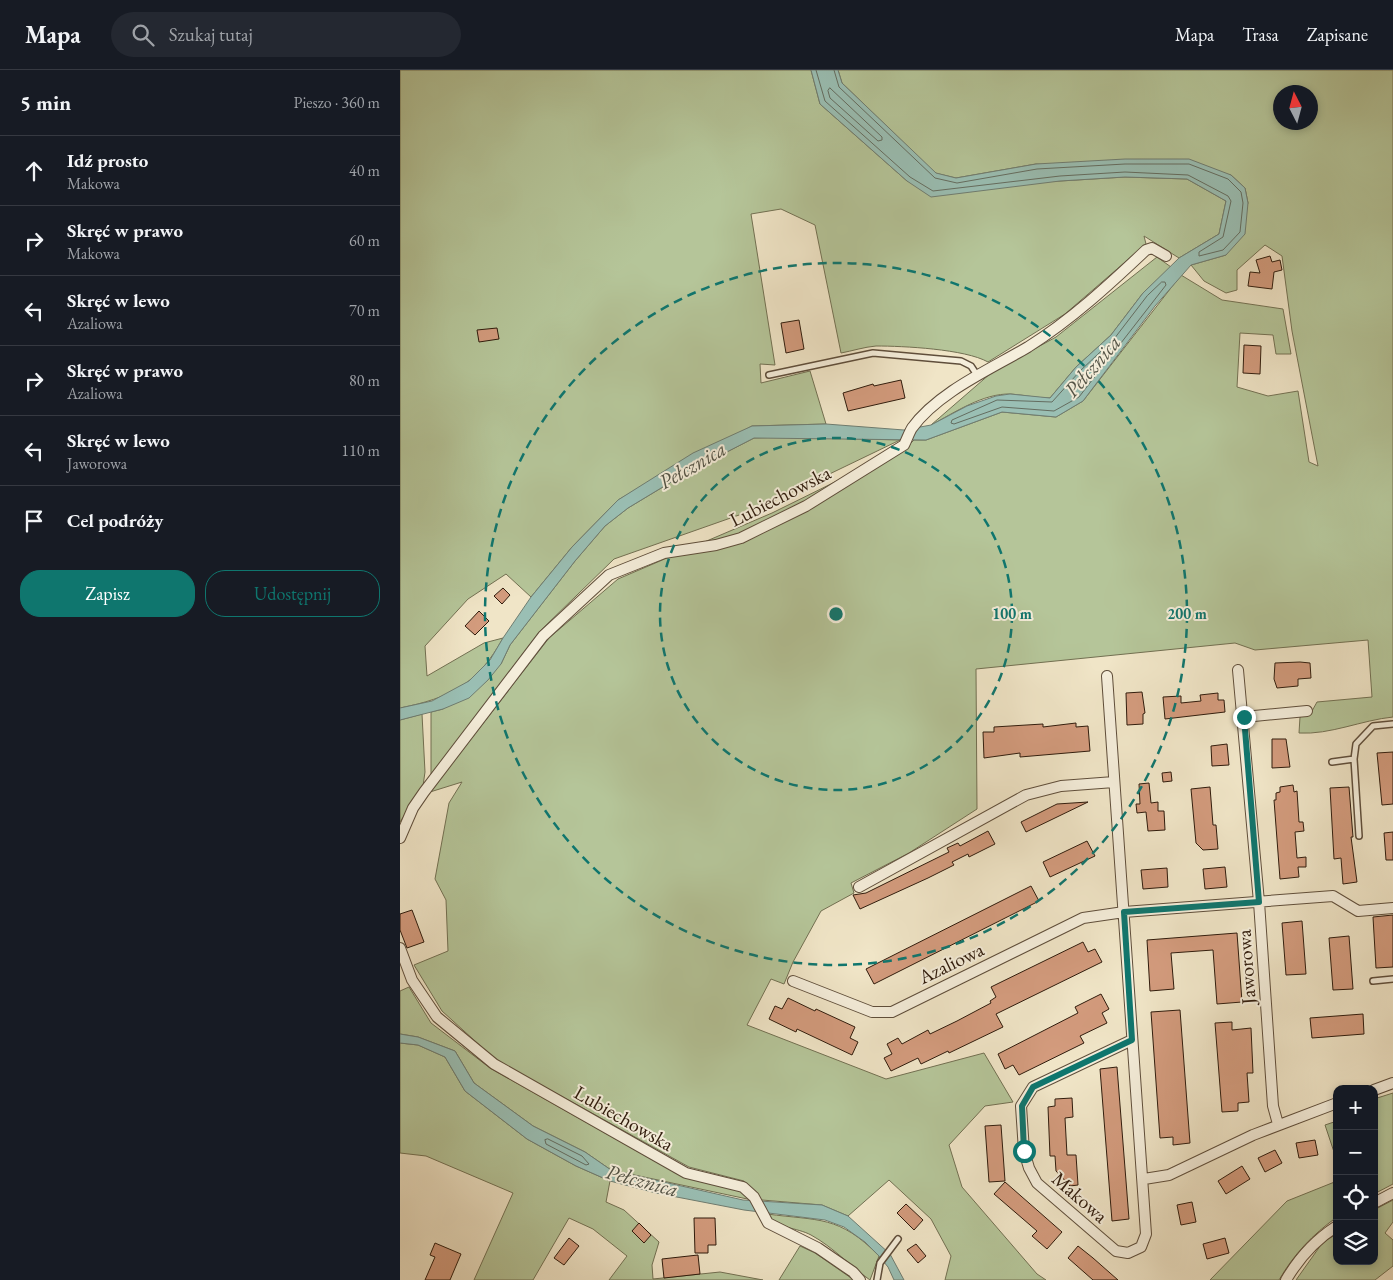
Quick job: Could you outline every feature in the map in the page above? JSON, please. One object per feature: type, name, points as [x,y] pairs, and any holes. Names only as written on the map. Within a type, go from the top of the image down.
[{"type":"street","name":"Lubiechowska","points":[[400,838],[424,792],[543,636],[609,575],[664,553],[716,545],[740,538],[773,524],[806,506],[904,445],[916,424],[927,412],[976,375],[1028,346],[1068,318],[1107,287],[1146,250],[1152,248],[1166,256]]},
{"type":"street","name":"Jaworowa","points":[[1238,670],[1244,717],[1259,902],[1273,1106],[1278,1124]]},
{"type":"street","points":[[1107,676],[1132,1040],[1144,1180],[1169,1175],[1278,1124],[1333,1104]]},
{"type":"street","points":[[1244,717],[1306,711]]},
{"type":"street","points":[[859,887],[1026,795],[1061,786],[1114,782]]},
{"type":"street","name":"Azaliowa","points":[[793,980],[872,1012],[892,1012],[1083,918],[1124,912],[1332,896],[1358,911],[1393,908]]},
{"type":"street","name":"Lubiechowska","points":[[400,948],[412,980],[437,1017],[494,1064],[686,1173],[742,1187],[754,1197],[768,1223],[818,1248],[853,1272],[860,1280]]},
{"type":"street","name":"Makowa","points":[[1132,1040],[1033,1087],[1022,1106],[1024,1151],[1029,1168],[1037,1183],[1116,1251],[1128,1253],[1141,1247],[1146,1234],[1144,1180]]},
{"type":"street","points":[[1378,1089],[1393,1083]]},
{"type":"street","points":[[1378,1201],[1393,1193]]},
{"type":"street","points":[[1286,1280],[1296,1263],[1322,1236],[1333,1229]]},
{"type":"lane","points":[[769,375],[873,353],[961,360],[972,366],[976,375]]},
{"type":"lane","points":[[1359,836],[1354,759],[1356,744],[1373,726],[1393,724]]},
{"type":"lane","points":[[1332,762],[1354,759]]},
{"type":"lane","points":[[1373,981],[1393,979]]},
{"type":"lane","points":[[877,1280],[880,1262],[898,1239]]},
{"type":"green space","points":[[400,70],[811,70],[820,104],[907,181],[1060,181],[1125,177],[1187,179],[1226,201],[1219,234],[1179,258],[1144,236],[1146,244],[1065,314],[988,362],[950,351],[902,347],[876,346],[841,353],[815,225],[781,209],[751,214],[775,365],[760,364],[761,383],[810,371],[826,424],[752,426],[618,500],[572,547],[531,597],[506,574],[468,599],[425,646],[427,676],[484,643],[503,638],[493,654],[473,678],[448,694],[400,708]]},
{"type":"green space","points":[[838,70],[1393,70],[1393,717],[1334,730],[1299,733],[1300,717],[1312,711],[1317,702],[1372,697],[1368,640],[1255,650],[1235,643],[976,669],[977,809],[909,853],[851,883],[854,893],[821,911],[793,962],[784,984],[771,979],[747,1025],[886,1079],[984,1053],[1013,1102],[985,1106],[949,1145],[962,1187],[1037,1274],[1046,1280],[945,1280],[951,1256],[931,1219],[889,1180],[848,1216],[822,1205],[762,1200],[744,1181],[689,1167],[496,1060],[442,1011],[414,965],[448,951],[446,900],[435,879],[449,803],[462,782],[430,792],[549,638],[618,579],[772,513],[908,446],[914,440],[926,440],[1002,412],[1056,417],[1083,401],[1181,275],[1222,300],[1283,309],[1291,354],[1276,354],[1273,335],[1240,333],[1237,387],[1268,396],[1298,391],[1309,462],[1318,466],[1292,331],[1282,256],[1265,245],[1237,270],[1237,290],[1226,293],[1204,281],[1191,265],[1226,255],[1248,203],[1245,188],[1231,175],[1036,164],[956,178],[935,173],[842,83]]},
{"type":"green space","points":[[1157,257],[1171,267],[1143,293],[1111,335],[1076,367],[1050,398],[1011,394],[990,397],[979,400],[931,425],[991,373],[1056,337]]},
{"type":"green space","points":[[754,438],[900,440],[759,508],[614,559],[540,631],[431,776],[431,712],[443,709],[501,664],[510,645],[575,561],[605,526],[628,508],[686,473]]},
{"type":"green space","points":[[422,714],[425,772],[423,786],[400,822],[400,720]]},
{"type":"green space","points":[[409,987],[431,1023],[490,1068],[683,1177],[739,1190],[752,1200],[611,1170],[585,1152],[533,1126],[474,1083],[455,1051],[418,1037],[400,1034],[400,991]]},
{"type":"green space","points":[[400,1043],[418,1045],[445,1057],[465,1091],[527,1139],[576,1166],[610,1181],[606,1202],[624,1210],[659,1242],[652,1265],[653,1279],[720,1272],[763,1280],[609,1280],[627,1256],[593,1229],[569,1218],[533,1280],[474,1280],[513,1193],[426,1156],[400,1153]]},
{"type":"green space","points":[[1393,1093],[1393,1184],[1378,1192],[1378,1130],[1378,1098]]},
{"type":"green space","points":[[1333,1122],[1333,1149],[1325,1125]]},
{"type":"green space","points":[[1333,1183],[1333,1220],[1304,1246],[1279,1280],[1210,1280],[1287,1201]]},
{"type":"green space","points":[[1393,1200],[1393,1222],[1385,1233],[1393,1240],[1393,1266],[1375,1280],[1296,1280],[1323,1242],[1333,1236],[1333,1265],[1378,1265],[1378,1208]]},
{"type":"green space","points":[[767,1214],[827,1222],[852,1233],[879,1256],[870,1280],[819,1240],[805,1232],[776,1222]]},
{"type":"green space","points":[[800,1246],[815,1253],[854,1280],[779,1280]]},
{"type":"water","name":"Pełcznica","points":[[811,70],[838,70],[842,83],[936,173],[956,178],[1036,164],[1125,159],[1189,159],[1231,175],[1245,188],[1248,203],[1245,234],[1226,255],[1191,265],[1155,306],[1083,401],[1056,417],[1002,412],[926,440],[754,438],[686,473],[628,508],[605,526],[575,561],[510,645],[501,664],[469,698],[443,709],[400,720],[400,708],[432,701],[469,681],[490,660],[531,597],[572,547],[618,500],[693,453],[752,426],[826,424],[904,430],[931,425],[967,406],[996,396],[1010,394],[1050,398],[1076,367],[1111,335],[1143,293],[1179,258],[1219,234],[1226,201],[1187,179],[1125,177],[1060,181],[931,197],[907,181],[820,104]]},
{"type":"water","name":"Pełcznica","points":[[400,1034],[418,1037],[455,1051],[474,1083],[533,1126],[585,1152],[611,1170],[743,1200],[822,1205],[848,1216],[890,1254],[904,1280],[894,1280],[888,1267],[865,1242],[844,1227],[825,1220],[744,1210],[656,1193],[610,1181],[576,1166],[527,1139],[465,1091],[445,1057],[418,1045],[400,1043]]},
{"type":"building","points":[[1270,256],[1272,262],[1280,260],[1282,270],[1274,272],[1272,289],[1248,286],[1250,272],[1260,273],[1256,260]]},
{"type":"building","points":[[799,320],[804,349],[786,353],[781,323]]},
{"type":"building","points":[[497,328],[499,339],[479,342],[477,330]]},
{"type":"building","points":[[1244,345],[1261,346],[1260,374],[1243,373]]},
{"type":"building","points":[[901,380],[905,398],[848,411],[843,393],[873,384],[874,386]]},
{"type":"building","points":[[503,588],[510,595],[502,604],[494,596]]},
{"type":"building","points":[[479,611],[489,621],[475,635],[465,626]]},
{"type":"building","points":[[1275,663],[1310,663],[1311,678],[1298,679],[1298,686],[1277,688],[1274,679]]},
{"type":"building","points":[[1142,692],[1145,713],[1143,714],[1143,724],[1127,725],[1126,693]]},
{"type":"building","points":[[1218,693],[1218,700],[1224,700],[1225,712],[1165,719],[1163,697],[1181,696],[1181,703],[1201,701],[1200,695]]},
{"type":"building","points":[[1076,723],[1076,727],[1088,726],[1090,751],[1020,757],[1020,753],[984,758],[983,732],[994,732],[994,727],[1043,724],[1043,727]]},
{"type":"building","points":[[1272,739],[1286,739],[1290,767],[1272,768]]},
{"type":"building","points":[[1227,744],[1229,765],[1212,766],[1211,746]]},
{"type":"building","points":[[1393,752],[1393,804],[1382,805],[1377,753]]},
{"type":"building","points":[[1171,772],[1172,781],[1163,782],[1162,773]]},
{"type":"building","points":[[1149,783],[1151,803],[1158,802],[1158,811],[1164,811],[1165,830],[1148,831],[1146,812],[1137,813],[1136,804],[1140,804],[1139,784]]},
{"type":"building","points":[[1293,785],[1294,792],[1297,791],[1299,822],[1303,822],[1304,831],[1295,832],[1297,858],[1306,857],[1306,867],[1298,867],[1299,877],[1280,879],[1274,800],[1276,800],[1276,793],[1280,792],[1280,787]]},
{"type":"building","points":[[1210,787],[1213,825],[1216,825],[1218,849],[1203,850],[1196,843],[1191,789]]},
{"type":"building","points":[[1349,787],[1353,837],[1351,837],[1357,882],[1343,884],[1341,858],[1334,859],[1330,788]]},
{"type":"building","points":[[1088,802],[1026,832],[1021,822],[1057,804]]},
{"type":"building","points":[[988,831],[995,844],[969,857],[968,854],[952,862],[954,865],[860,909],[853,895],[866,893],[949,852],[947,848],[958,843],[960,846]]},
{"type":"building","points":[[1393,832],[1393,860],[1386,860],[1384,833]]},
{"type":"building","points":[[1087,841],[1095,856],[1050,877],[1043,862]]},
{"type":"building","points":[[1225,867],[1227,887],[1205,889],[1203,869]]},
{"type":"building","points":[[1167,868],[1168,887],[1143,889],[1141,870]]},
{"type":"building","points":[[1031,886],[1039,901],[874,984],[866,969]]},
{"type":"building","points":[[412,910],[424,942],[407,948],[400,930],[400,914]]},
{"type":"building","points":[[1393,915],[1393,967],[1376,968],[1373,917]]},
{"type":"building","points":[[1302,921],[1306,974],[1286,975],[1282,923]]},
{"type":"building","points":[[1237,933],[1242,1002],[1217,1004],[1213,950],[1171,953],[1174,989],[1150,991],[1147,940]]},
{"type":"building","points":[[1349,936],[1353,989],[1333,990],[1329,938]]},
{"type":"building","points":[[1083,942],[1088,952],[1095,949],[1102,962],[996,1014],[1003,1027],[921,1064],[918,1058],[891,1071],[884,1058],[892,1054],[887,1044],[898,1038],[902,1044],[928,1030],[930,1034],[957,1021],[991,1003],[990,1001],[996,997],[991,987]]},
{"type":"building","points":[[1101,994],[1109,1009],[1102,1013],[1107,1023],[1080,1036],[1084,1043],[1019,1075],[1013,1065],[1005,1069],[998,1054],[1078,1013],[1075,1007]]},
{"type":"building","points":[[788,998],[855,1027],[850,1038],[858,1042],[852,1055],[797,1029],[796,1032],[769,1019],[775,1006],[782,1009]]},
{"type":"building","points":[[1180,1010],[1190,1143],[1173,1145],[1173,1137],[1160,1138],[1151,1012]]},
{"type":"building","points":[[1363,1014],[1364,1034],[1312,1038],[1310,1018]]},
{"type":"building","points":[[1232,1022],[1232,1030],[1251,1028],[1253,1073],[1247,1073],[1249,1102],[1238,1103],[1238,1111],[1222,1112],[1215,1023]]},
{"type":"building","points":[[1117,1067],[1129,1219],[1112,1221],[1100,1069]]},
{"type":"building","points":[[1072,1098],[1073,1117],[1065,1118],[1067,1155],[1076,1155],[1078,1185],[1070,1186],[1056,1171],[1055,1156],[1050,1156],[1048,1107],[1055,1106],[1055,1099]]},
{"type":"building","points":[[1001,1125],[1005,1181],[989,1182],[985,1126]]},
{"type":"building","points":[[1315,1140],[1318,1155],[1299,1158],[1296,1143]]},
{"type":"building","points":[[1275,1150],[1282,1163],[1265,1172],[1258,1158]]},
{"type":"building","points":[[1242,1166],[1250,1179],[1226,1194],[1218,1181]]},
{"type":"building","points":[[1005,1182],[1062,1232],[1047,1249],[1032,1236],[1037,1231],[994,1194]]},
{"type":"building","points":[[1192,1202],[1196,1222],[1181,1225],[1177,1205]]},
{"type":"building","points":[[906,1204],[923,1220],[914,1230],[897,1213]]},
{"type":"building","points":[[694,1218],[715,1218],[716,1245],[708,1245],[708,1253],[695,1253]]},
{"type":"building","points":[[639,1223],[651,1235],[644,1243],[632,1231]]},
{"type":"building","points":[[569,1238],[579,1246],[564,1265],[554,1258]]},
{"type":"building","points":[[1225,1238],[1229,1253],[1207,1259],[1203,1244]]},
{"type":"building","points":[[435,1243],[461,1254],[450,1280],[425,1280],[435,1257],[430,1255]]},
{"type":"building","points":[[916,1244],[926,1256],[918,1263],[907,1250]]},
{"type":"building","points":[[1078,1246],[1118,1280],[1093,1280],[1068,1258]]},
{"type":"building","points":[[698,1255],[700,1274],[664,1278],[662,1259]]},
{"type":"route","points":[[1024,1151],[1022,1106],[1033,1087],[1132,1040],[1124,912],[1259,902],[1244,717]]}]
